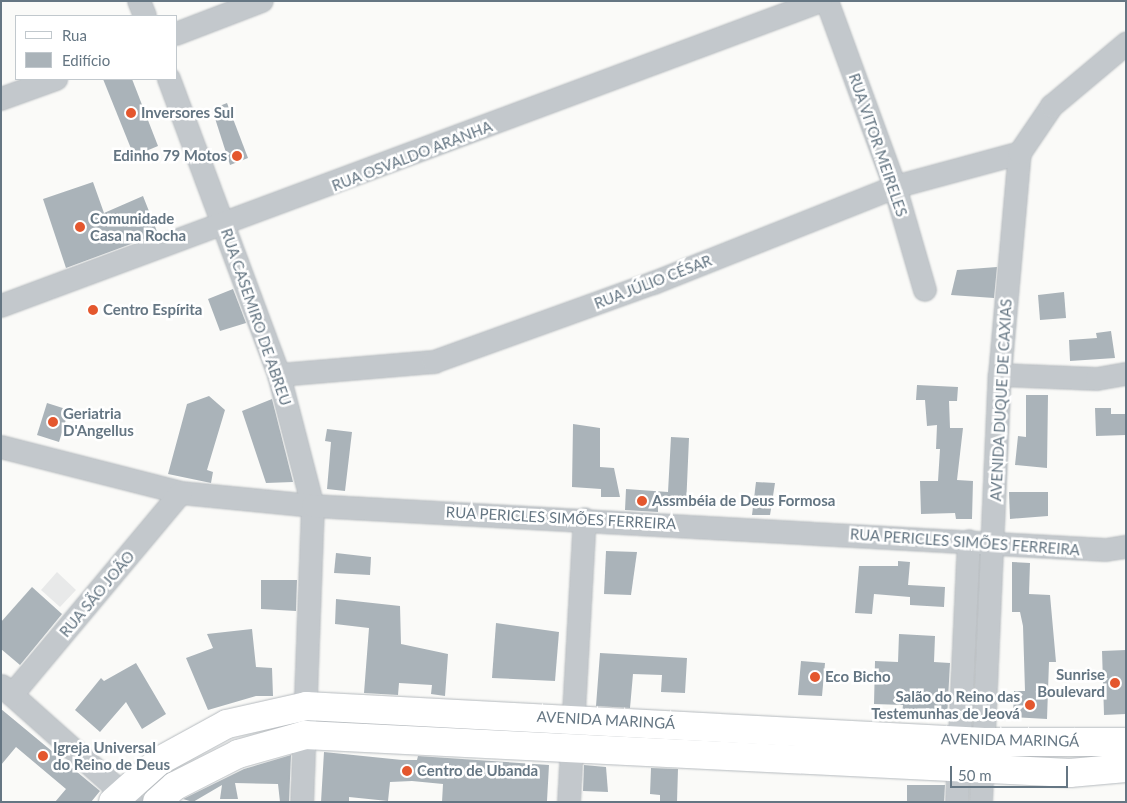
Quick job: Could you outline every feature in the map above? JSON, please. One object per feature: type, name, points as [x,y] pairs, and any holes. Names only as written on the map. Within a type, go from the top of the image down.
[{"type":"main road","name":"AVENIDA MARINGÁ","points":[[122,799],[159,761],[227,724],[306,706],[572,718],[972,753],[1070,773],[1126,768]]},
{"type":"main road","name":"AVENIDA MARINGÁ","points":[[156,802],[175,786],[238,754],[305,735],[570,751],[972,753],[1126,742]]},
{"type":"street","points":[[139,1],[145,15]]},
{"type":"street","points":[[178,33],[262,1]]},
{"type":"street","name":"RUA OSVALDO ARANHA","points":[[1,306],[224,226],[821,1]]},
{"type":"street","name":"RUA VITOR MEIRELES","points":[[827,1],[895,187],[925,290]]},
{"type":"street","name":"AVENIDA DUQUE DE CAXIAS","points":[[957,802],[972,753],[996,543],[1000,375],[1020,153],[1052,106],[1124,49]]},
{"type":"street","points":[[1,99],[53,80]]},
{"type":"street","name":"RUA CASEMIRO DE ABREU","points":[[169,80],[279,375],[313,506],[302,802]]},
{"type":"street","name":"RUA JÚLIO CÉSAR","points":[[279,375],[434,362],[654,283],[895,187],[1020,153]]},
{"type":"street","points":[[1000,375],[1097,379],[1126,374]]},
{"type":"street","name":"RUA PERICLES SIMÕES FERREIRA","points":[[1,448],[181,493],[313,506],[585,519],[1106,550],[1126,546]]},
{"type":"street","name":"RUA SÃO JOÃO","points":[[7,690],[181,493]]},
{"type":"street","points":[[569,802],[570,751],[585,519]]},
{"type":"street","name":"AVENIDA DUQUE DE CAXIAS","points":[[969,541],[972,753],[981,802]]},
{"type":"street","points":[[7,690],[122,799]]},
{"type":"shaded area","points":[[57,572],[76,590],[60,607],[41,590]]},
{"type":"building","name":"Inversores Sul","points":[[103,80],[132,80],[158,146],[134,156]]},
{"type":"building","points":[[227,103],[248,158],[230,165],[212,109]]},
{"type":"building","name":"Comunidade Casa na Rocha","points":[[93,182],[104,213],[143,196],[158,234],[66,268],[43,199]]},
{"type":"building","points":[[997,267],[994,298],[951,295],[957,270]]},
{"type":"building","points":[[233,289],[246,323],[220,331],[208,299]]},
{"type":"building","points":[[1064,292],[1066,318],[1040,320],[1038,295]]},
{"type":"building","points":[[1111,331],[1115,358],[1070,361],[1069,340],[1097,338],[1096,333]]},
{"type":"building","points":[[917,385],[958,387],[957,401],[949,401],[950,428],[963,428],[957,480],[973,481],[972,519],[956,519],[955,513],[921,514],[920,481],[938,481],[940,449],[936,449],[937,425],[927,426],[925,400],[916,400]]},
{"type":"building","points":[[1026,395],[1048,395],[1047,468],[1015,465],[1018,436],[1026,437]]},
{"type":"building","points":[[209,396],[225,410],[207,470],[213,472],[211,483],[168,474],[187,404]]},
{"type":"building","points":[[272,399],[293,482],[266,483],[242,411]]},
{"type":"building","name":"Geriatria D'Angellus","points":[[47,403],[69,410],[59,442],[37,435]]},
{"type":"building","points":[[1095,408],[1111,408],[1111,414],[1126,414],[1126,435],[1096,436]]},
{"type":"building","points":[[573,424],[600,428],[600,467],[614,468],[620,497],[601,497],[601,489],[572,487]]},
{"type":"building","points":[[327,429],[352,432],[345,491],[327,489],[331,442],[325,441]]},
{"type":"building","points":[[671,437],[689,438],[686,507],[658,506],[658,512],[625,510],[626,489],[668,492]]},
{"type":"building","points":[[756,482],[775,483],[770,515],[752,515]]},
{"type":"building","points":[[1009,492],[1048,492],[1048,516],[1010,519]]},
{"type":"building","points":[[606,551],[637,552],[631,595],[604,594]]},
{"type":"building","points":[[336,553],[371,557],[370,575],[334,573]]},
{"type":"building","points":[[898,561],[910,562],[908,585],[945,587],[944,607],[910,605],[910,597],[874,594],[872,614],[855,613],[859,566],[898,566]]},
{"type":"building","points":[[1012,562],[1030,563],[1029,594],[1050,595],[1056,662],[1049,662],[1047,719],[1013,717],[1014,691],[1025,691],[1023,626],[1020,612],[1012,612]]},
{"type":"building","points":[[261,580],[297,580],[296,611],[261,609]]},
{"type":"building","points":[[32,587],[62,614],[20,665],[1,649],[1,622]]},
{"type":"building","points":[[336,599],[400,606],[401,644],[448,654],[445,696],[431,694],[432,685],[399,683],[398,695],[364,693],[369,628],[335,624]]},
{"type":"building","points":[[496,623],[559,632],[555,681],[492,678]]},
{"type":"building","points":[[252,629],[256,667],[272,668],[273,696],[256,696],[208,710],[186,658],[213,648],[207,634]]},
{"type":"building","points":[[899,634],[935,636],[934,662],[950,663],[947,718],[902,714],[903,705],[874,704],[875,661],[898,662]]},
{"type":"building","name":"Sunrise Boulevard","points":[[1126,650],[1126,714],[1104,715],[1102,651]]},
{"type":"building","points":[[600,653],[687,658],[685,693],[661,692],[662,675],[633,674],[630,708],[596,706]]},
{"type":"building","name":"Eco Bicho","points":[[801,661],[825,663],[822,696],[798,695]]},
{"type":"building","points":[[136,663],[166,714],[142,729],[126,702],[100,732],[75,710],[101,678],[104,681]]},
{"type":"building","name":"Igreja Universal do Reino de Deus","points":[[1,709],[100,791],[91,802],[55,802],[66,789],[16,747],[1,765]]},
{"type":"building","points":[[324,752],[402,760],[417,760],[418,756],[549,765],[547,801],[442,802],[443,784],[412,781],[390,782],[388,801],[349,797],[349,802],[321,802]]},
{"type":"building","points":[[291,755],[289,802],[280,802],[278,784],[235,783],[238,799],[220,799],[222,785],[193,802],[183,799],[244,769]]},
{"type":"building","points":[[584,765],[606,767],[608,792],[583,791]]},
{"type":"building","points":[[651,768],[678,769],[677,802],[660,802],[660,795],[650,794]]},
{"type":"building","points":[[907,785],[945,785],[944,802],[907,802]]},
{"type":"place","name":"Inversores Sul","points":[[131,113]]},
{"type":"place","name":"Edinho 79 Motos","points":[[237,156]]},
{"type":"place","name":"Comunidade Casa na Rocha","points":[[80,227]]},
{"type":"place","name":"Centro Espírita","points":[[93,310]]},
{"type":"place","name":"Geriatria D'Angellus","points":[[53,422]]},
{"type":"place","name":"Assmbéia de Deus Formosa","points":[[642,501]]},
{"type":"place","name":"Eco Bicho","points":[[815,677]]},
{"type":"place","name":"Sunrise Boulevard","points":[[1115,683]]},
{"type":"place","name":"Salão do Reino das Testemunhas de Jeová","points":[[1030,705]]},
{"type":"place","name":"Igreja Universal do Reino de Deus","points":[[43,756]]},
{"type":"place","name":"Centro de Ubanda","points":[[407,771]]}]
